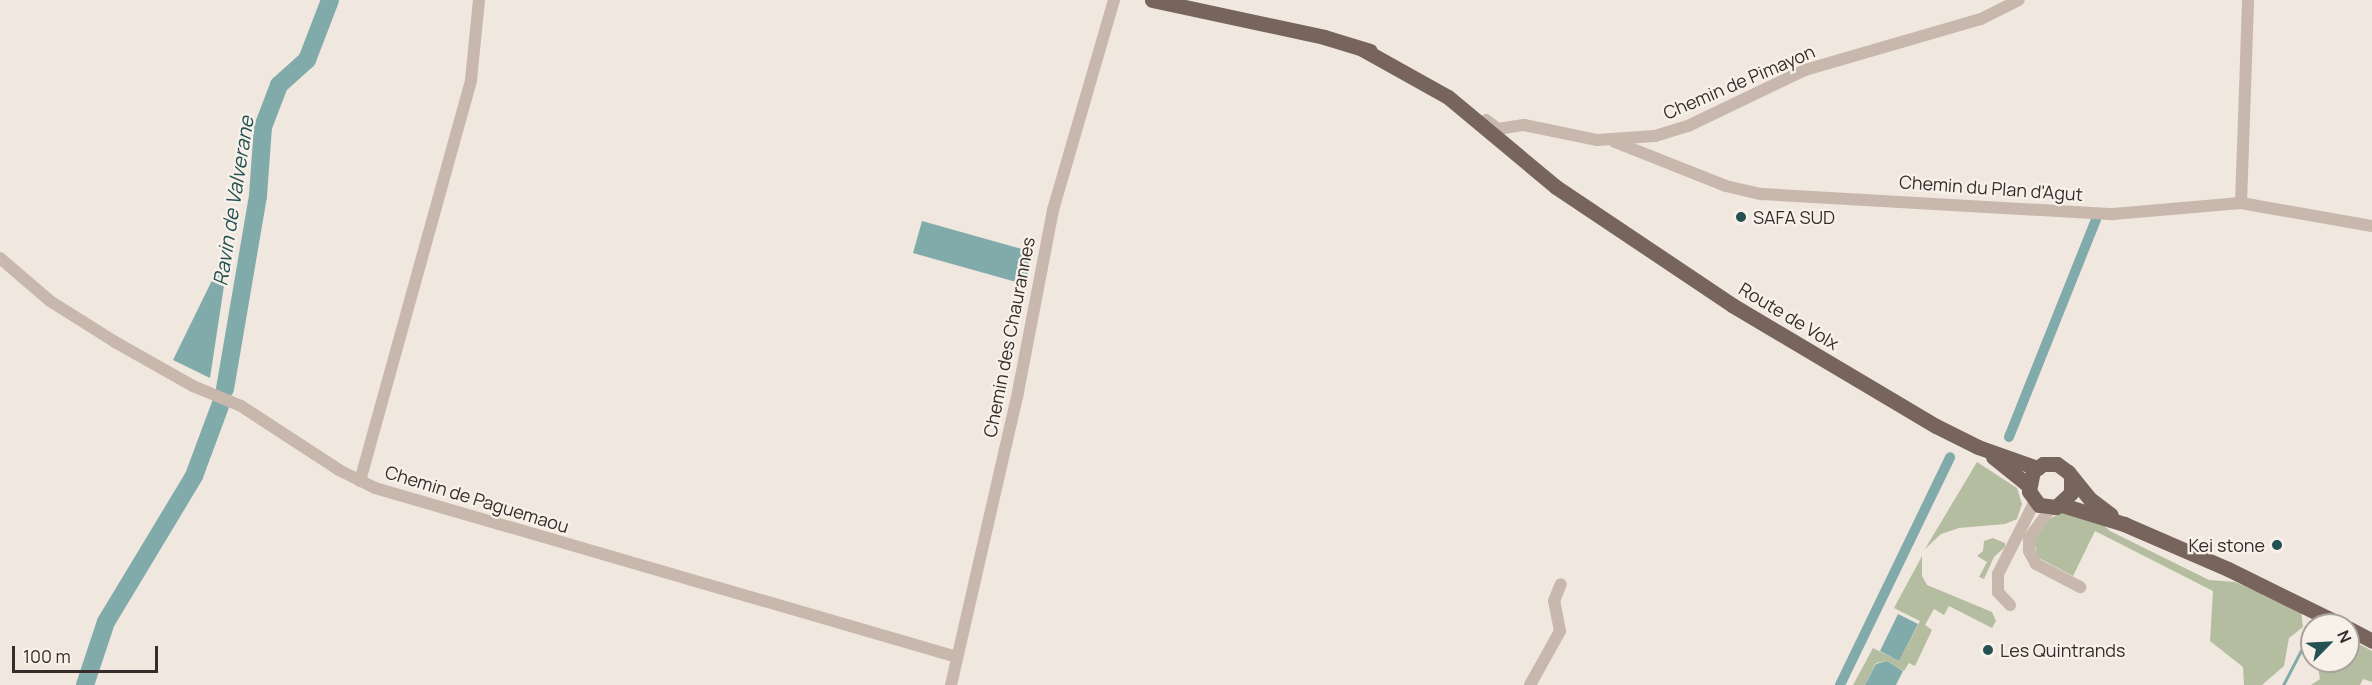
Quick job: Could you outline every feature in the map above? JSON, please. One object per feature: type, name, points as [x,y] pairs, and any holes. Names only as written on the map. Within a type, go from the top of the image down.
[{"type":"main road","name":"Route de Volx","points":[[1152,0],[1362,49],[1424,72],[1453,89],[1501,128],[1586,208]]},
{"type":"main road","name":"Route de Volx","points":[[1362,49],[1448,97],[1586,208],[1732,305],[1887,398],[1978,447],[2037,468]]},
{"type":"main road","name":"Route de Volx","points":[[1978,447],[2028,485]]},
{"type":"main road","points":[[2124,524],[2096,503],[2057,464],[2037,468],[2028,485],[2035,501],[2124,524],[2228,569],[2318,613]]},
{"type":"main road","points":[[2056,506],[2072,493],[2072,478]]},
{"type":"street","name":"Chemin de Paguemaou","points":[[479,0],[471,80],[360,481],[448,511],[957,657]]},
{"type":"street","name":"Chemin des Chaurannes","points":[[951,685],[1018,392],[1053,210],[1114,0]]},
{"type":"street","name":"Chemin de Pimayon","points":[[1501,128],[1524,125],[1615,142],[1673,132],[1798,72],[1981,19],[2019,0]]},
{"type":"street","points":[[2241,203],[2248,0]]},
{"type":"street","points":[[1448,97],[1460,100],[1495,128],[1501,128]]},
{"type":"street","name":"Chemin du Plan d'Agut","points":[[1615,142],[1726,186],[1762,194],[2113,214],[2241,203],[2372,226]]},
{"type":"street","points":[[0,258],[73,316],[194,386],[241,406],[360,481]]},
{"type":"street","points":[[2010,605],[1998,592],[1998,574],[2035,501]]},
{"type":"street","points":[[2056,506],[2029,538],[2029,551],[2036,564],[2080,587]]},
{"type":"street","points":[[1530,685],[1560,631],[1554,601],[1561,584]]},
{"type":"green space","points":[[1977,462],[2017,488],[2022,504],[2017,519],[2005,524],[1959,528],[1941,534],[1925,549]]},
{"type":"green space","points":[[2062,513],[2076,513],[2101,523],[2110,531],[2209,580],[2235,582],[2301,610],[2300,629],[2289,638],[2284,666],[2262,685],[2244,685],[2243,667],[2210,641],[2213,591],[2095,531],[2073,576],[2037,557],[2034,540],[2051,518]]},
{"type":"green space","points":[[1993,538],[2005,543],[2005,547],[1994,557],[1984,579],[1979,577],[1987,562],[1977,556],[1983,551],[1984,541]]},
{"type":"green space","points":[[1922,556],[1922,576],[1927,585],[1992,612],[1996,621],[1992,628],[1949,606],[1944,615],[1934,609],[1925,625],[1932,630],[1915,666],[1909,663],[1904,671],[1887,661],[1876,663],[1865,685],[1853,685],[1873,648],[1899,661],[1920,621],[1894,608]]},
{"type":"green space","points":[[2360,644],[2372,651],[2372,682],[2363,679],[2360,685],[2311,685],[2320,679],[2319,673],[2360,673]]},
{"type":"water","points":[[922,221],[1029,251],[1027,285],[913,253]]},
{"type":"water","points":[[220,264],[227,266],[210,378],[173,360]]},
{"type":"water","points":[[1898,614],[1918,624],[1899,661],[1880,651]]},
{"type":"water","points":[[1887,661],[1903,671],[1896,685],[1865,685],[1876,664]]},
{"type":"waterway","name":"Ravin de Valverane","points":[[225,389],[258,196],[263,127],[279,85],[307,60],[330,0]]},
{"type":"waterway","points":[[2009,437],[2096,219]]},
{"type":"waterway","name":"Ravin de Valverane","points":[[85,685],[106,622],[194,476],[220,406]]},
{"type":"waterway","points":[[1840,685],[1950,457]]},
{"type":"waterway","points":[[2283,685],[2300,652]]},
{"type":"place","name":"SAFA SUD","points":[[1741,217]]},
{"type":"place","name":"Kei stone","points":[[2277,545]]},
{"type":"place","name":"Les Quintrands","points":[[1988,650]]}]
